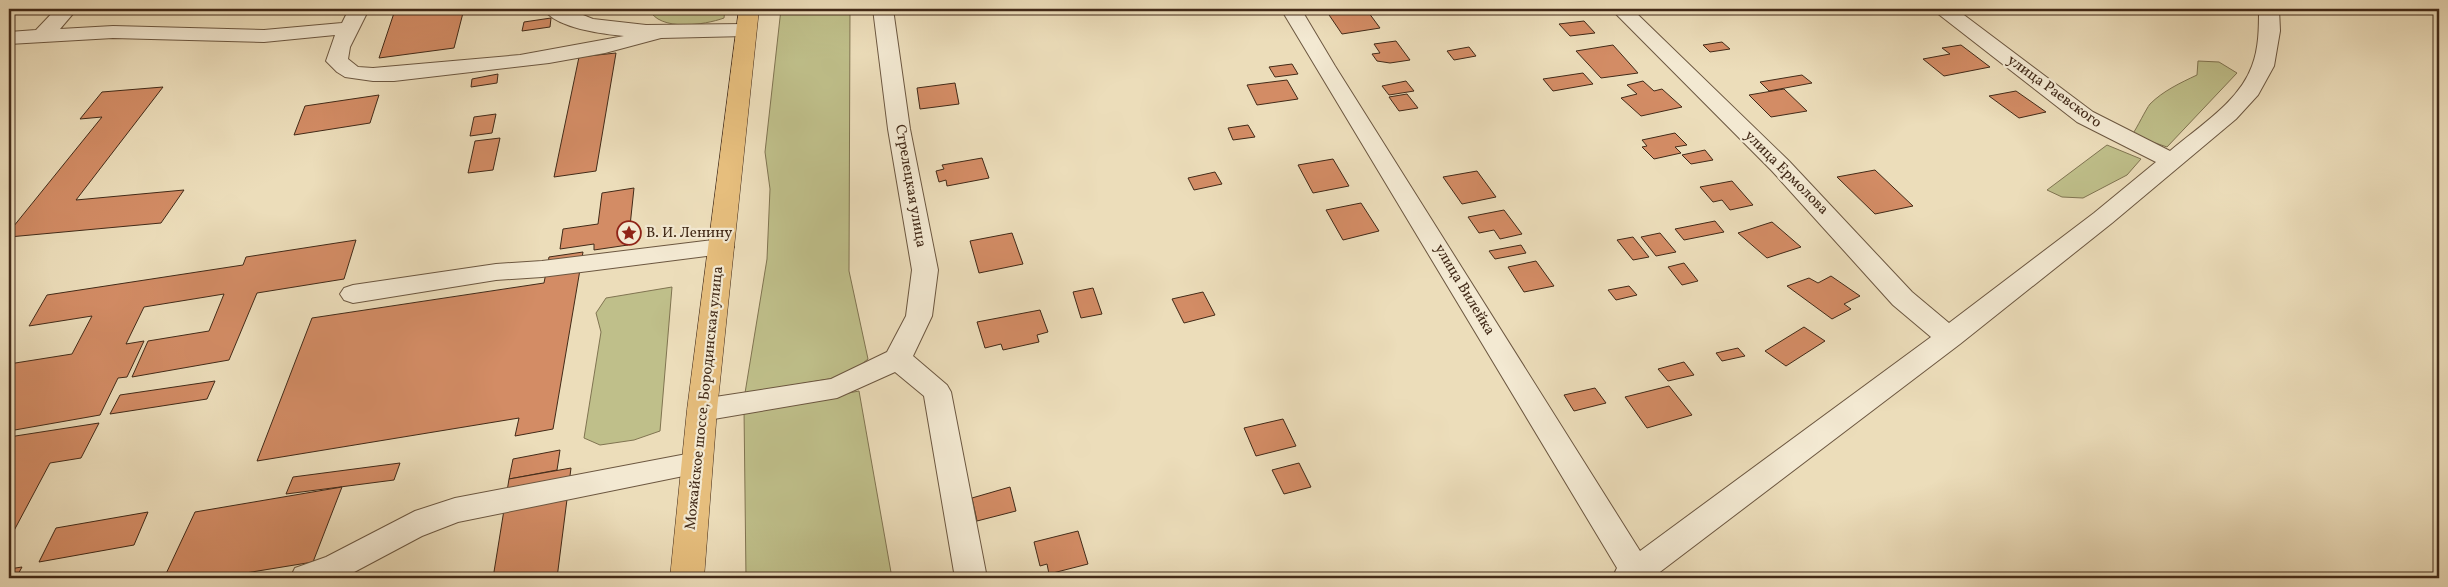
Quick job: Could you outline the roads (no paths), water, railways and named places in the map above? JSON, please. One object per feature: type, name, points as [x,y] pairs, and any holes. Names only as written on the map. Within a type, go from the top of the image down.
[{"type":"main road","name":"Можайское шоссе, Бородинская улица","points":[[687,578],[702,410],[747,19]]},
{"type":"street","points":[[43,34],[67,9]]},
{"type":"street","points":[[359,9],[337,54],[338,61],[350,71],[376,74],[468,67],[567,53],[612,46],[660,32]]},
{"type":"street","points":[[554,9],[566,16],[592,24],[660,32],[696,33],[747,19]]},
{"type":"street","name":"Стрелецкая улица","points":[[883,9],[900,129],[925,270],[919,316],[898,359]]},
{"type":"street","name":"улица Вилейка","points":[[1292,9],[1324,66],[1398,183],[1632,575]]},
{"type":"street","name":"улица Ермолова","points":[[1621,9],[1824,212],[1906,301],[1938,330],[1950,337]]},
{"type":"street","name":"улица Раевского","points":[[1944,9],[2085,117],[2127,140],[2173,160]]},
{"type":"street","points":[[1632,575],[1950,337],[2103,218],[2228,114],[2255,82],[2268,51],[2269,9]]},
{"type":"street","points":[[9,38],[43,34],[113,32],[264,36],[349,28]]},
{"type":"street","points":[[353,294],[496,272],[542,269],[721,247]]},
{"type":"street","points":[[702,410],[837,388],[898,359],[937,392],[971,578]]},
{"type":"street","points":[[306,578],[327,572],[425,521],[455,510],[697,463]]},
{"type":"place","name":"В. И. Ленину","points":[[629,233]]}]
